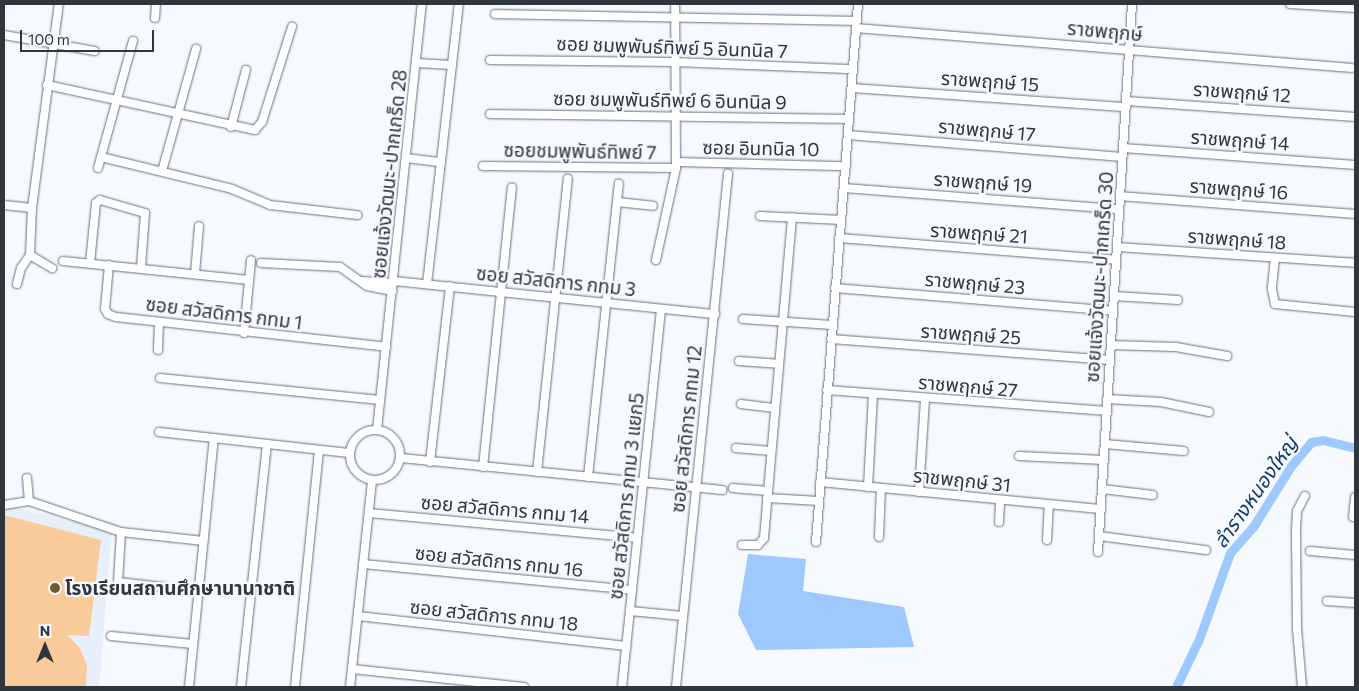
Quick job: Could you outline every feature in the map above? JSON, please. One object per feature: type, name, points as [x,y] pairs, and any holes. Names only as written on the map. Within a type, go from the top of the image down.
[{"type":"street","points":[[17,284],[21,268],[30,255],[32,208],[59,4]]},
{"type":"street","points":[[155,18],[156,4]]},
{"type":"street","name":"ซอยแจ้งวัฒนะ-ปากเกร็ด 28","points":[[377,430],[394,285],[422,4]]},
{"type":"street","points":[[427,284],[459,4]]},
{"type":"street","points":[[656,260],[676,165],[675,4]]},
{"type":"street","points":[[816,542],[830,339],[846,166],[858,4]]},
{"type":"street","name":"ซอยแจ้งวัฒนะ-ปากเกร็ด 30","points":[[1098,552],[1132,4]]},
{"type":"street","points":[[1290,4],[1355,8]]},
{"type":"street","name":"ราชพฤกษ์","points":[[495,14],[675,16],[856,24],[1129,50],[1352,68]]},
{"type":"street","points":[[47,85],[246,130],[260,126],[292,27]]},
{"type":"street","points":[[4,36],[54,42],[95,51]]},
{"type":"street","points":[[98,168],[133,41]]},
{"type":"street","points":[[162,171],[196,49]]},
{"type":"street","name":"ซอย ชมพูพันธ์ทิพย์ 5 อินทนิล 7","points":[[490,60],[675,62],[853,69]]},
{"type":"street","points":[[416,63],[452,65]]},
{"type":"street","points":[[231,126],[246,70]]},
{"type":"street","name":"ราชพฤกษ์ 15","points":[[852,88],[1126,104]]},
{"type":"street","name":"ราชพฤกษ์ 12","points":[[1126,104],[1355,117]]},
{"type":"street","name":"ซอย ชมพูพันธ์ทิพย์ 6 อินทนิล 9","points":[[490,114],[676,115],[849,119]]},
{"type":"street","name":"ราชพฤกษ์ 17","points":[[848,135],[1122,157]]},
{"type":"street","name":"ราชพฤกษ์ 14","points":[[1123,148],[1355,165]]},
{"type":"street","points":[[101,157],[239,192],[270,205],[357,214]]},
{"type":"street","points":[[406,158],[441,162]]},
{"type":"street","name":"ซอยชมพูพันธ์ทิพย์ 7","points":[[483,166],[676,165]]},
{"type":"street","name":"ซอย อินทนิล 10","points":[[676,165],[846,166]]},
{"type":"street","name":"ซอย สวัสดิการ กทม 12","points":[[676,687],[728,174]]},
{"type":"street","points":[[537,472],[568,179]]},
{"type":"street","points":[[588,477],[608,303],[619,184]]},
{"type":"street","points":[[483,467],[512,187]]},
{"type":"street","name":"ราชพฤกษ์ 19","points":[[844,188],[1119,209]]},
{"type":"street","name":"ราชพฤกษ์ 16","points":[[1120,196],[1355,214]]},
{"type":"street","points":[[90,263],[96,203],[100,200],[145,213],[141,268]]},
{"type":"street","points":[[617,202],[653,206]]},
{"type":"street","points":[[4,205],[32,208]]},
{"type":"street","points":[[760,216],[841,220]]},
{"type":"street","points":[[742,545],[762,543],[792,217]]},
{"type":"street","points":[[195,274],[199,226]]},
{"type":"street","name":"ราชพฤกษ์ 21","points":[[839,238],[1116,260]]},
{"type":"street","name":"ราชพฤกษ์ 18","points":[[1117,247],[1355,262]]},
{"type":"street","points":[[30,255],[52,268]]},
{"type":"street","points":[[1276,258],[1272,289],[1276,304],[1355,312]]},
{"type":"street","points":[[244,333],[251,260]]},
{"type":"street","points":[[63,261],[249,280]]},
{"type":"street","name":"ซอย สวัสดิการ กทม 3","points":[[261,263],[340,267],[367,286],[427,284],[715,314]]},
{"type":"street","name":"ซอย สวัสดิการ กทม 1","points":[[109,265],[105,308],[108,314],[244,333],[386,347]]},
{"type":"street","points":[[430,462],[450,286]]},
{"type":"street","name":"ราชพฤกษ์ 23","points":[[835,288],[1113,312]]},
{"type":"street","points":[[1114,296],[1178,300]]},
{"type":"street","name":"ซอย สวัสดิการ กทม 3 แยก5","points":[[622,687],[661,309]]},
{"type":"street","points":[[742,319],[832,325]]},
{"type":"street","points":[[158,350],[159,322]]},
{"type":"street","name":"ราชพฤกษ์ 25","points":[[830,339],[1110,360]]},
{"type":"street","points":[[1111,345],[1176,347],[1227,356]]},
{"type":"street","points":[[739,361],[778,364]]},
{"type":"street","points":[[160,378],[380,400]]},
{"type":"street","name":"ราชพฤกษ์ 27","points":[[827,390],[924,399],[1107,411]]},
{"type":"street","points":[[868,487],[873,395]]},
{"type":"street","points":[[919,492],[924,399]]},
{"type":"street","points":[[1107,399],[1161,402],[1209,412]]},
{"type":"street","points":[[741,404],[775,408]]},
{"type":"street","points":[[377,430],[395,439],[401,458],[391,475],[372,481],[355,472],[349,453],[358,436],[377,430]]},
{"type":"street","points":[[159,432],[349,453]]},
{"type":"street","points":[[189,687],[214,438]]},
{"type":"street","points":[[241,687],[267,444]]},
{"type":"street","points":[[1105,444],[1184,451]]},
{"type":"street","points":[[736,448],[771,451]]},
{"type":"street","points":[[295,687],[319,451]]},
{"type":"street","points":[[1019,456],[1104,460]]},
{"type":"street","points":[[401,458],[722,490]]},
{"type":"street","points":[[27,478],[29,502]]},
{"type":"street","points":[[350,687],[372,481]]},
{"type":"street","name":"ราชพฤกษ์ 31","points":[[820,482],[1100,509]]},
{"type":"street","points":[[733,488],[819,501]]},
{"type":"street","points":[[879,537],[881,488]]},
{"type":"street","points":[[1102,489],[1153,495]]},
{"type":"street","points":[[1302,687],[1297,629],[1296,530],[1297,511],[1306,496]]},
{"type":"street","points":[[1353,517],[1355,497]]},
{"type":"street","points":[[999,522],[1000,500]]},
{"type":"street","points":[[4,505],[29,502],[121,532],[204,541]]},
{"type":"street","points":[[1046,540],[1049,504]]},
{"type":"street","name":"ซอย สวัสดิการ กทม 14","points":[[369,512],[637,538]]},
{"type":"street","points":[[121,532],[118,582],[198,591]]},
{"type":"street","points":[[1099,536],[1206,550]]},
{"type":"street","points":[[1310,552],[1355,555]]},
{"type":"street","name":"ซอย สวัสดิการ กทม 16","points":[[364,564],[632,590]]},
{"type":"street","points":[[1327,601],[1355,603]]},
{"type":"street","points":[[630,611],[683,616]]},
{"type":"street","name":"ซอย สวัสดิการ กทม 18","points":[[358,616],[626,646]]},
{"type":"street","points":[[111,636],[193,644]]},
{"type":"street","points":[[352,669],[524,687]]},
{"type":"shaded area","name":"โรงเรียนสถานศึกษานานาชาติ","points":[[4,505],[112,531],[99,687],[4,687]]},
{"type":"shaded area","name":"โรงเรียนสถานศึกษานานาชาติ","points":[[4,515],[101,540],[89,636],[67,635],[80,648],[87,666],[86,687],[4,687]]},
{"type":"water","points":[[748,554],[806,559],[803,591],[904,607],[914,647],[756,650],[738,614]]},
{"type":"waterway","name":"ลำรางหนองใหญ่","points":[[1176,687],[1199,639],[1230,553],[1253,527],[1291,466],[1311,442],[1323,440],[1355,448]]},
{"type":"place","name":"โรงเรียนสถานศึกษานานาชาติ","points":[[55,588]]}]
